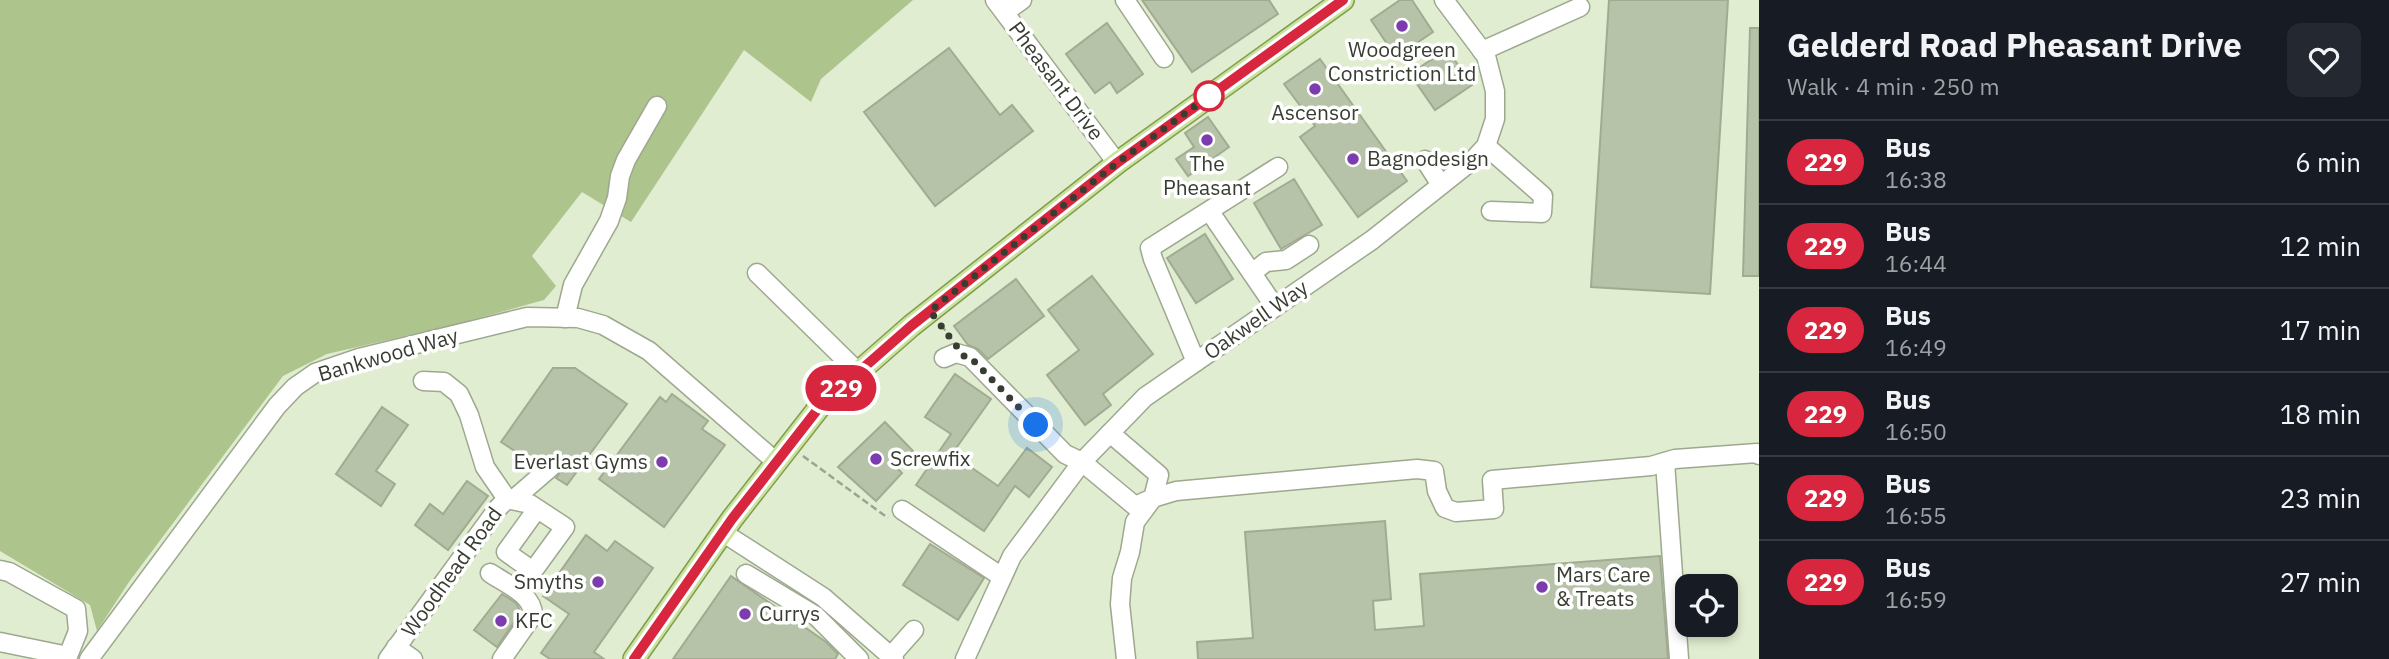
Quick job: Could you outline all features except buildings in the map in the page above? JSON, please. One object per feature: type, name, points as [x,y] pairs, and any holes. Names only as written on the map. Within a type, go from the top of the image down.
[{"type":"main road","points":[[634,659],[722,532],[821,405],[930,311],[1117,163],[1343,0]]},
{"type":"street","points":[[1000,6],[1022,0]]},
{"type":"street","points":[[1125,0],[1164,58]]},
{"type":"street","points":[[1444,0],[1486,56],[1495,91],[1495,119],[1486,146],[1543,196],[1542,213],[1492,211]]},
{"type":"street","name":"Pheasant Drive","points":[[1000,6],[1117,163]]},
{"type":"street","points":[[1482,51],[1580,7]]},
{"type":"street","points":[[565,318],[573,285],[609,221],[626,160],[657,106]]},
{"type":"street","name":"Oakwell Way","points":[[964,658],[1012,556],[1082,462],[1145,397],[1372,240],[1486,146]]},
{"type":"street","points":[[1425,160],[1441,185]]},
{"type":"street","points":[[1196,362],[1150,248],[1278,167]]},
{"type":"street","points":[[1210,212],[1275,307]]},
{"type":"street","points":[[1252,273],[1266,262],[1286,260],[1309,245]]},
{"type":"street","points":[[757,273],[858,372]]},
{"type":"street","name":"Bankwood Way","points":[[89,659],[277,406],[295,387],[315,373],[359,358],[527,317],[578,318],[603,325],[649,351],[775,461]]},
{"type":"street","points":[[944,358],[956,353],[970,357],[1065,454],[1082,462],[1135,506],[1176,491],[1417,469],[1434,471],[1437,491],[1445,508],[1456,512],[1494,509],[1492,481],[1756,453],[1759,455]]},
{"type":"street","points":[[423,381],[444,382],[459,394],[469,415],[485,467],[520,502]]},
{"type":"street","points":[[1110,433],[1159,475],[1153,498],[1135,522],[1122,578],[1120,604],[1126,659]]},
{"type":"street","points":[[1665,462],[1679,659]]},
{"type":"street","name":"Woodhead Road","points":[[392,653],[498,508],[520,502],[540,475],[551,467]]},
{"type":"street","points":[[902,510],[1002,577]]},
{"type":"street","points":[[722,532],[823,597],[893,657],[914,630]]},
{"type":"street","points":[[0,570],[9,572],[75,609],[78,631],[68,656],[0,642]]},
{"type":"street","points":[[490,573],[525,596],[533,607],[533,615],[502,659]]},
{"type":"street","points":[[746,573],[817,616],[859,659]]},
{"type":"street","points":[[392,653],[413,659]]},
{"type":"path","points":[[930,311],[964,356]]},
{"type":"green space","points":[[0,0],[913,0],[821,79],[811,102],[744,50],[631,222],[582,192],[532,256],[556,286],[544,300],[457,324],[327,354],[283,376],[129,582],[97,631],[90,605],[0,551]]},
{"type":"bus line","name":"229","points":[[634,659],[732,519],[821,405],[911,326],[1117,163],[1343,0]]},
{"type":"place","name":"Woodgreen Constriction Ltd","points":[[1402,26]]},
{"type":"place","name":"Ascensor","points":[[1315,89]]},
{"type":"place","name":"The Pheasant","points":[[1207,140]]},
{"type":"place","name":"Bagnodesign","points":[[1353,159]]},
{"type":"place","name":"Screwfix","points":[[876,459]]},
{"type":"place","name":"Everlast Gyms","points":[[662,462]]},
{"type":"place","name":"Smyths","points":[[598,582]]},
{"type":"place","name":"Mars Care & Treats","points":[[1542,587]]},
{"type":"place","name":"Currys","points":[[745,614]]},
{"type":"place","name":"KFC","points":[[501,621]]},
{"type":"route","points":[[1036,425],[970,357],[964,356],[930,311],[1117,163],[1209,96]]}]
